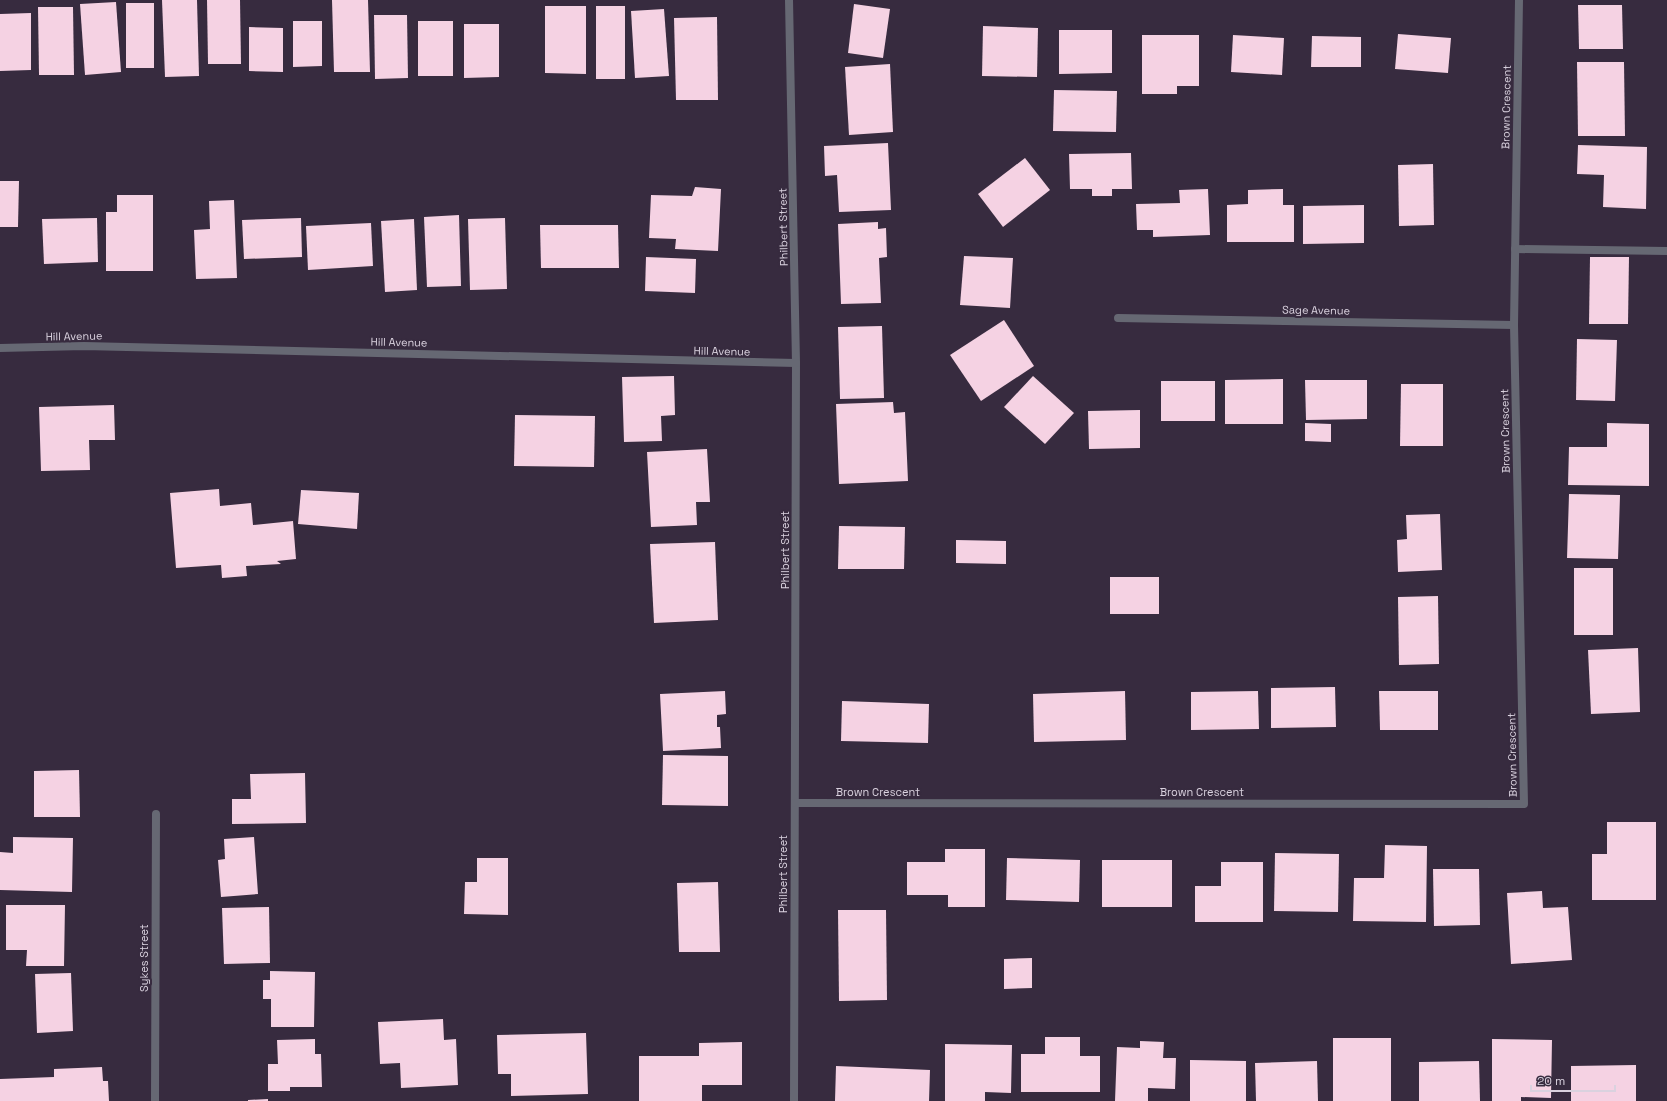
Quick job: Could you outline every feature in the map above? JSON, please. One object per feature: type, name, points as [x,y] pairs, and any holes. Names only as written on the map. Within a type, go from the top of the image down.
[{"type":"street","name":"Philbert Street","points":[[790,0],[796,363],[794,1101]]},
{"type":"street","name":"Brown Crescent","points":[[795,803],[1524,804],[1514,324],[1519,0]]},
{"type":"street","points":[[1515,248],[1667,251]]},
{"type":"street","name":"Sage Avenue","points":[[1118,318],[1514,324]]},
{"type":"street","name":"Hill Avenue","points":[[0,348],[84,346],[796,363]]},
{"type":"street","name":"Sykes Street","points":[[155,1101],[156,814]]},
{"type":"building","points":[[162,0],[197,0],[199,76],[165,77]]},
{"type":"building","points":[[207,0],[240,0],[241,64],[208,64]]},
{"type":"building","points":[[332,0],[368,0],[370,72],[334,72]]},
{"type":"building","points":[[116,2],[121,72],[85,75],[80,4]]},
{"type":"building","points":[[126,3],[154,3],[154,68],[126,68]]},
{"type":"building","points":[[854,4],[890,9],[883,58],[848,53]]},
{"type":"building","points":[[1578,5],[1622,5],[1623,49],[1579,49]]},
{"type":"building","points":[[545,6],[586,6],[586,74],[545,73]]},
{"type":"building","points":[[596,6],[625,6],[625,79],[596,79]]},
{"type":"building","points":[[38,7],[73,7],[74,75],[39,75]]},
{"type":"building","points":[[664,9],[669,76],[635,78],[631,11]]},
{"type":"building","points":[[31,13],[31,70],[0,71],[0,14]]},
{"type":"building","points":[[374,15],[407,15],[408,78],[375,79]]},
{"type":"building","points":[[717,17],[718,100],[676,100],[674,18]]},
{"type":"building","points":[[293,21],[322,21],[322,66],[293,67]]},
{"type":"building","points":[[418,21],[453,21],[453,76],[418,76]]},
{"type":"building","points":[[464,24],[499,24],[499,77],[464,78]]},
{"type":"building","points":[[983,26],[1038,28],[1037,77],[982,76]]},
{"type":"building","points":[[249,27],[283,28],[283,72],[249,71]]},
{"type":"building","points":[[1059,30],[1112,30],[1112,73],[1059,74]]},
{"type":"building","points":[[1398,34],[1451,38],[1448,73],[1395,69]]},
{"type":"building","points":[[1142,35],[1199,35],[1199,86],[1177,86],[1177,94],[1142,94]]},
{"type":"building","points":[[1233,35],[1284,38],[1282,75],[1231,72]]},
{"type":"building","points":[[1312,36],[1361,37],[1361,67],[1311,67]]},
{"type":"building","points":[[1577,62],[1624,62],[1625,136],[1578,136]]},
{"type":"building","points":[[890,64],[893,132],[849,135],[845,67]]},
{"type":"building","points":[[1054,90],[1117,91],[1116,132],[1053,131]]},
{"type":"building","points":[[888,143],[891,210],[839,212],[837,175],[825,176],[824,146]]},
{"type":"building","points":[[1578,145],[1647,147],[1646,209],[1603,207],[1604,175],[1577,174]]},
{"type":"building","points":[[1131,153],[1132,189],[1112,189],[1112,196],[1092,196],[1092,189],[1070,189],[1069,154]]},
{"type":"building","points":[[1025,158],[1050,190],[1003,227],[978,194]]},
{"type":"building","points":[[1433,164],[1434,225],[1399,226],[1398,165]]},
{"type":"building","points":[[0,181],[19,181],[18,227],[0,227]]},
{"type":"building","points":[[695,187],[721,189],[718,251],[675,249],[676,239],[649,238],[651,195],[692,196]]},
{"type":"building","points":[[1208,189],[1210,235],[1153,237],[1153,230],[1137,230],[1136,204],[1180,203],[1179,190]]},
{"type":"building","points":[[1283,189],[1283,205],[1294,205],[1294,242],[1227,242],[1227,205],[1248,204],[1248,190]]},
{"type":"building","points":[[117,195],[153,195],[153,271],[106,271],[106,212],[117,212]]},
{"type":"building","points":[[234,200],[237,278],[196,279],[194,230],[210,229],[209,201]]},
{"type":"building","points":[[1364,205],[1364,243],[1303,244],[1303,206]]},
{"type":"building","points":[[459,215],[461,286],[427,287],[424,217]]},
{"type":"building","points":[[97,218],[98,262],[44,264],[42,219]]},
{"type":"building","points":[[301,218],[302,257],[244,259],[242,220]]},
{"type":"building","points":[[505,218],[507,289],[470,290],[468,219]]},
{"type":"building","points":[[414,219],[417,290],[385,292],[381,221]]},
{"type":"building","points":[[878,222],[878,229],[886,228],[887,257],[879,258],[881,303],[841,304],[838,224]]},
{"type":"building","points":[[371,223],[373,266],[308,270],[306,226]]},
{"type":"building","points":[[540,225],[618,225],[619,268],[541,268]]},
{"type":"building","points":[[964,256],[1013,258],[1010,308],[960,305]]},
{"type":"building","points":[[646,257],[696,259],[695,293],[645,291]]},
{"type":"building","points":[[1590,257],[1629,257],[1628,324],[1589,324]]},
{"type":"building","points":[[1004,320],[1034,366],[981,401],[950,355]]},
{"type":"building","points":[[882,326],[884,398],[840,399],[838,327]]},
{"type":"building","points":[[1577,339],[1617,340],[1615,401],[1576,400]]},
{"type":"building","points":[[674,376],[675,415],[661,416],[662,441],[624,442],[622,377]]},
{"type":"building","points":[[1033,376],[1074,413],[1045,444],[1004,407]]},
{"type":"building","points":[[1283,379],[1283,424],[1225,424],[1225,380]]},
{"type":"building","points":[[1305,380],[1367,380],[1367,419],[1306,420]]},
{"type":"building","points":[[1161,381],[1215,381],[1215,421],[1161,421]]},
{"type":"building","points":[[1401,384],[1443,384],[1443,446],[1400,446]]},
{"type":"building","points":[[893,402],[894,413],[905,412],[908,481],[839,484],[836,404]]},
{"type":"building","points":[[114,405],[115,440],[89,440],[90,470],[41,471],[39,407]]},
{"type":"building","points":[[1140,410],[1140,448],[1089,449],[1088,411]]},
{"type":"building","points":[[515,415],[595,416],[594,467],[514,466]]},
{"type":"building","points":[[1305,423],[1331,424],[1331,442],[1305,441]]},
{"type":"building","points":[[1607,423],[1649,424],[1649,486],[1568,485],[1569,447],[1607,447]]},
{"type":"building","points":[[707,449],[710,502],[696,502],[697,525],[651,527],[647,452]]},
{"type":"building","points":[[219,489],[220,506],[251,503],[253,525],[293,521],[296,559],[277,561],[281,564],[246,566],[247,576],[222,578],[221,565],[176,568],[170,493]]},
{"type":"building","points":[[301,490],[359,493],[357,529],[298,524]]},
{"type":"building","points":[[1569,494],[1620,495],[1618,559],[1567,558]]},
{"type":"building","points":[[1440,514],[1442,570],[1398,572],[1397,540],[1407,539],[1406,515]]},
{"type":"building","points":[[839,526],[905,527],[904,569],[838,569]]},
{"type":"building","points":[[956,540],[1006,541],[1006,564],[956,563]]},
{"type":"building","points":[[715,542],[718,620],[654,623],[650,544]]},
{"type":"building","points":[[1574,568],[1613,568],[1613,635],[1574,635]]},
{"type":"building","points":[[1110,577],[1159,577],[1159,614],[1110,614]]},
{"type":"building","points":[[1438,596],[1439,664],[1399,665],[1398,597]]},
{"type":"building","points":[[1638,648],[1640,712],[1591,714],[1588,650]]},
{"type":"building","points":[[1335,687],[1336,727],[1271,728],[1271,688]]},
{"type":"building","points":[[725,691],[726,714],[717,715],[717,727],[720,727],[721,748],[663,751],[660,694]]},
{"type":"building","points":[[1125,691],[1126,740],[1034,742],[1033,694]]},
{"type":"building","points":[[1258,691],[1259,729],[1191,730],[1191,692]]},
{"type":"building","points":[[1379,691],[1438,691],[1438,730],[1380,730]]},
{"type":"building","points":[[842,701],[929,704],[928,743],[841,741]]},
{"type":"building","points":[[663,755],[728,756],[728,806],[662,805]]},
{"type":"building","points":[[79,770],[80,817],[34,817],[34,771]]},
{"type":"building","points":[[305,773],[306,823],[232,824],[232,799],[251,799],[250,774]]},
{"type":"building","points":[[1607,822],[1656,822],[1656,900],[1592,900],[1592,854],[1607,854]]},
{"type":"building","points":[[13,837],[73,838],[72,892],[0,890],[0,852],[13,853]]},
{"type":"building","points":[[254,837],[258,894],[221,897],[218,860],[225,859],[224,839]]},
{"type":"building","points":[[1385,845],[1427,846],[1426,922],[1353,921],[1354,878],[1384,878]]},
{"type":"building","points":[[945,849],[985,849],[985,907],[948,907],[948,895],[907,895],[907,862],[945,862]]},
{"type":"building","points":[[1275,853],[1339,854],[1338,912],[1274,911]]},
{"type":"building","points":[[477,858],[508,858],[508,915],[464,914],[465,882],[477,882]]},
{"type":"building","points":[[1007,858],[1080,860],[1079,902],[1006,900]]},
{"type":"building","points":[[1102,860],[1172,860],[1172,907],[1102,907]]},
{"type":"building","points":[[1221,862],[1263,862],[1263,922],[1195,922],[1195,886],[1221,886]]},
{"type":"building","points":[[1433,869],[1479,869],[1480,925],[1434,926]]},
{"type":"building","points":[[718,882],[720,952],[679,952],[677,883]]},
{"type":"building","points":[[1542,891],[1543,908],[1568,907],[1572,960],[1511,964],[1507,893]]},
{"type":"building","points":[[6,905],[65,905],[64,966],[26,966],[27,950],[6,950]]},
{"type":"building","points":[[269,907],[270,963],[224,964],[222,908]]},
{"type":"building","points":[[838,910],[886,910],[887,1000],[839,1001]]},
{"type":"building","points":[[1032,958],[1032,988],[1004,989],[1004,959]]},
{"type":"building","points":[[270,971],[315,972],[314,1027],[271,1027],[271,999],[263,999],[263,980],[270,980]]},
{"type":"building","points":[[71,973],[73,1031],[37,1033],[35,974]]},
{"type":"building","points":[[443,1019],[444,1040],[456,1039],[458,1085],[401,1088],[400,1063],[380,1064],[378,1022]]},
{"type":"building","points":[[586,1033],[588,1094],[511,1096],[511,1074],[498,1074],[497,1035]]},
{"type":"building","points":[[1045,1037],[1080,1037],[1080,1056],[1100,1056],[1100,1092],[1021,1092],[1021,1054],[1045,1054]]},
{"type":"building","points":[[1333,1038],[1391,1038],[1391,1101],[1333,1101]]},
{"type":"building","points":[[315,1039],[315,1054],[321,1054],[322,1087],[290,1087],[290,1091],[268,1091],[268,1064],[278,1064],[277,1040]]},
{"type":"building","points":[[1492,1039],[1552,1040],[1551,1098],[1521,1097],[1521,1101],[1492,1101]]},
{"type":"building","points":[[1140,1041],[1164,1042],[1163,1058],[1176,1058],[1175,1089],[1148,1088],[1148,1101],[1115,1101],[1117,1047],[1140,1048]]},
{"type":"building","points":[[742,1042],[742,1085],[702,1085],[702,1101],[639,1101],[639,1056],[699,1056],[699,1043]]},
{"type":"building","points":[[945,1044],[1012,1045],[1011,1093],[985,1092],[985,1101],[945,1101]]},
{"type":"building","points":[[1190,1060],[1246,1061],[1246,1101],[1190,1101]]},
{"type":"building","points":[[1317,1061],[1318,1101],[1256,1101],[1255,1063]]},
{"type":"building","points":[[1479,1061],[1480,1101],[1419,1101],[1419,1062]]},
{"type":"building","points":[[1636,1065],[1636,1101],[1571,1101],[1571,1066]]},
{"type":"building","points":[[836,1066],[930,1070],[929,1101],[835,1101]]},
{"type":"building","points":[[102,1067],[103,1081],[108,1081],[109,1101],[0,1101],[0,1079],[54,1077],[54,1069]]},
{"type":"building","points":[[268,1099],[268,1101],[248,1101],[248,1100]]}]
